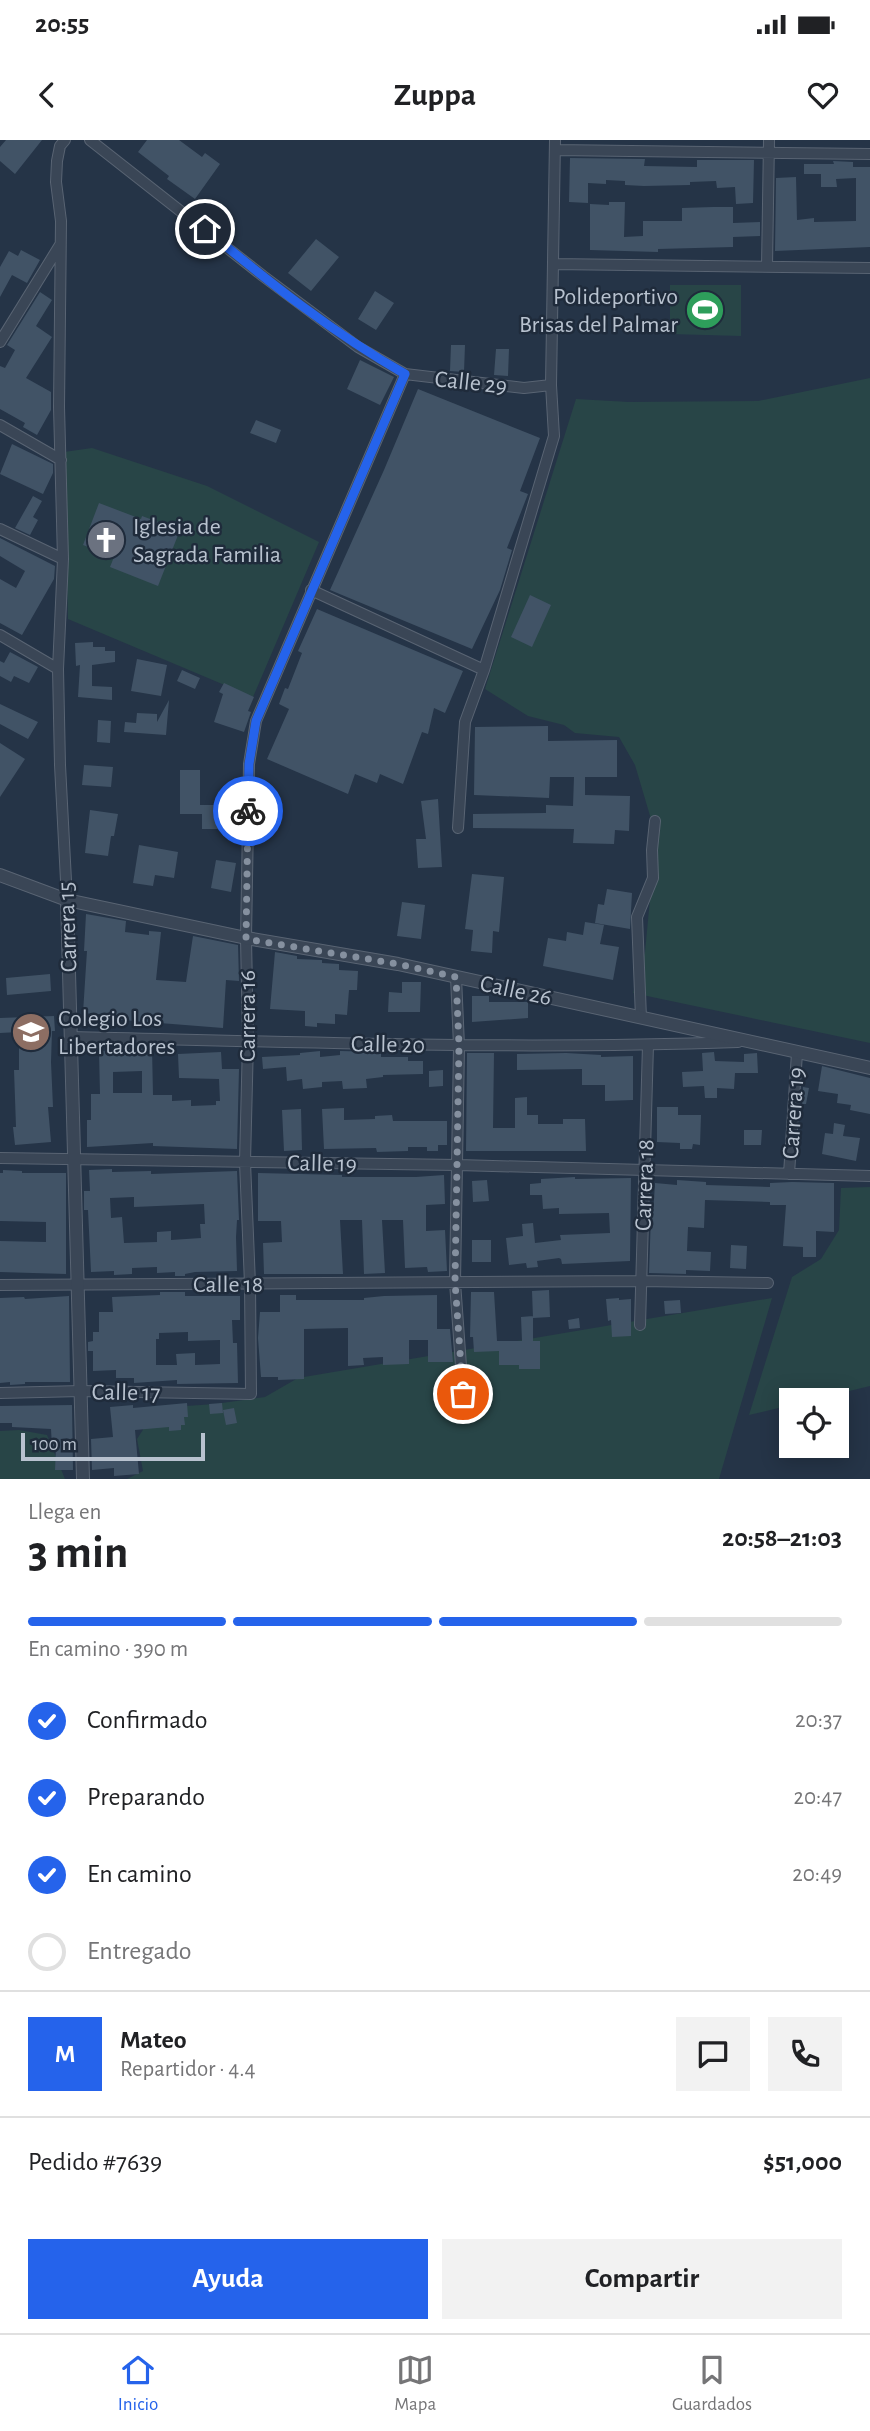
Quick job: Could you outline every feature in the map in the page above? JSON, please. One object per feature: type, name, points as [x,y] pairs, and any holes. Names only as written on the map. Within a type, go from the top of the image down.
[{"type":"street","name":"Carrera 15","points":[[65,140],[60,146],[57,161],[61,242],[63,559],[58,669],[83,1479]]},
{"type":"street","name":"Calle 29","points":[[90,140],[358,347],[405,374],[524,387],[551,385]]},
{"type":"street","points":[[767,267],[769,140]]},
{"type":"street","points":[[458,828],[465,722],[484,670],[554,436],[551,385],[555,145],[870,154]]},
{"type":"street","points":[[0,342],[61,242]]},
{"type":"street","points":[[553,264],[870,268]]},
{"type":"street","name":"Carrera 16","points":[[251,1394],[245,1162],[249,764],[256,721],[405,374]]},
{"type":"street","points":[[0,425],[61,460]]},
{"type":"street","points":[[0,529],[63,559]]},
{"type":"street","points":[[311,590],[484,670]]},
{"type":"street","points":[[0,635],[58,669]]},
{"type":"street","points":[[641,1018],[637,917],[653,878],[655,821]]},
{"type":"street","name":"Calle 26","points":[[0,875],[67,900],[246,939],[398,964],[870,1068]]},
{"type":"street","points":[[456,977],[459,1045],[455,1282],[463,1394]]},
{"type":"street","name":"Calle 20","points":[[71,1037],[459,1045],[748,1042]]},
{"type":"street","name":"Carrera 18","points":[[640,1325],[648,1045]]},
{"type":"street","name":"Carrera 19","points":[[789,1174],[797,1053]]},
{"type":"street","name":"Calle 19","points":[[0,1158],[458,1165],[870,1176]]},
{"type":"street","name":"Calle 18","points":[[0,1285],[641,1280],[768,1283]]},
{"type":"street","name":"Calle 17","points":[[0,1393],[80,1391],[251,1394]]},
{"type":"green space","name":"Polideportivo Brisas del Palmar","points":[[670,285],[741,285],[741,336],[670,334]]},
{"type":"green space","points":[[870,378],[870,1043],[633,993],[645,952],[656,836],[635,765],[619,737],[575,733],[564,725],[528,716],[485,689],[576,399],[629,402],[758,401]]},
{"type":"green space","points":[[92,448],[207,486],[319,542],[253,697],[68,619],[64,452]]},
{"type":"green space","points":[[870,1187],[870,1386],[849,1391],[849,1388],[779,1388],[779,1408],[749,1415],[792,1277],[821,1259],[839,1230],[841,1188]]},
{"type":"green space","points":[[772,1298],[719,1479],[127,1479],[143,1471],[137,1439],[157,1408],[265,1397],[298,1378]]},
{"type":"green space","points":[[19,1430],[47,1435],[65,1479],[0,1479],[0,1431]]},
{"type":"building","points":[[6,140],[42,140],[15,174],[0,161],[0,147]]},
{"type":"building","points":[[147,140],[179,140],[202,157],[205,153],[220,164],[195,199],[167,179],[169,176],[138,152]]},
{"type":"building","points":[[570,158],[645,159],[644,166],[697,167],[697,160],[754,160],[753,203],[736,204],[735,187],[717,188],[716,181],[690,182],[690,185],[644,186],[606,180],[606,184],[588,183],[588,203],[569,202]]},
{"type":"building","points":[[833,161],[853,162],[853,167],[870,167],[870,247],[775,251],[776,178],[796,177],[797,220],[814,218],[814,222],[856,221],[856,178],[836,179],[837,187],[821,187],[821,174],[804,174],[804,164],[834,164]]},
{"type":"building","points":[[609,202],[625,202],[624,237],[643,236],[643,221],[682,221],[682,208],[713,207],[733,207],[733,223],[760,222],[760,236],[733,237],[733,247],[658,249],[658,252],[590,250],[590,204],[609,205]]},
{"type":"building","points":[[316,239],[339,257],[311,291],[288,273]]},
{"type":"building","points":[[21,250],[40,260],[27,283],[12,275],[0,297],[0,267],[9,251],[18,256]]},
{"type":"building","points":[[375,291],[394,303],[376,330],[358,319]]},
{"type":"building","points":[[40,292],[52,300],[36,326],[52,337],[26,378],[51,392],[51,410],[37,435],[23,427],[25,423],[0,409],[0,366],[5,368],[15,350],[7,345]]},
{"type":"building","points":[[451,345],[465,345],[464,372],[450,371]]},
{"type":"building","points":[[496,349],[509,349],[508,376],[494,375]]},
{"type":"building","points":[[360,360],[394,377],[380,405],[347,389]]},
{"type":"building","points":[[418,389],[540,438],[520,491],[528,494],[507,548],[512,550],[500,590],[472,649],[330,590]]},
{"type":"building","points":[[256,420],[281,430],[276,443],[250,433]]},
{"type":"building","points":[[12,444],[53,464],[53,473],[43,494],[0,474]]},
{"type":"building","points":[[33,496],[42,501],[33,517],[38,520],[30,535],[15,528]]},
{"type":"building","name":"Iglesia de Sagrada Familia","points":[[99,503],[180,530],[158,586],[110,567],[114,557],[83,545]]},
{"type":"building","points":[[0,538],[55,566],[54,579],[22,635],[0,623],[0,579],[16,588],[25,571],[0,556]]},
{"type":"building","points":[[530,595],[551,605],[532,647],[511,637]]},
{"type":"building","points":[[317,609],[463,671],[445,713],[434,708],[428,734],[422,732],[403,784],[380,774],[377,783],[355,774],[348,794],[267,759],[289,709],[279,704],[285,688],[288,689],[302,653],[298,651]]},
{"type":"building","points":[[93,642],[93,647],[105,647],[105,651],[115,651],[115,662],[92,665],[92,686],[112,687],[112,700],[78,697],[80,665],[76,666],[75,643]]},
{"type":"building","points":[[10,652],[38,667],[29,683],[14,676],[11,682],[0,676],[0,661],[4,663]]},
{"type":"building","points":[[137,659],[167,665],[161,696],[131,691]]},
{"type":"building","points":[[182,670],[200,678],[195,689],[177,681]]},
{"type":"building","points":[[224,683],[254,697],[244,732],[214,722],[223,694],[219,692]]},
{"type":"building","points":[[169,700],[166,735],[124,732],[125,722],[136,723],[137,713],[157,714],[157,722]]},
{"type":"building","points":[[0,704],[38,722],[28,739],[0,724]]},
{"type":"building","points":[[98,720],[111,721],[110,743],[97,742]]},
{"type":"building","points":[[548,726],[548,741],[617,740],[617,777],[585,777],[585,795],[630,796],[629,831],[615,830],[614,844],[573,843],[574,829],[473,828],[473,814],[546,813],[546,805],[573,806],[574,777],[550,777],[549,798],[474,795],[475,727]]},
{"type":"building","points":[[0,743],[25,759],[0,797]]},
{"type":"building","points":[[84,765],[113,767],[111,787],[82,785]]},
{"type":"building","points":[[180,770],[200,770],[200,805],[238,805],[238,829],[202,829],[202,814],[180,814]]},
{"type":"building","points":[[438,799],[442,867],[418,868],[416,839],[426,839],[421,801]]},
{"type":"building","points":[[90,810],[118,814],[108,856],[85,853]]},
{"type":"building","points":[[139,845],[178,852],[174,878],[155,875],[153,886],[133,883]]},
{"type":"building","points":[[216,860],[236,863],[231,892],[211,888]]},
{"type":"building","points":[[472,874],[504,877],[499,932],[493,931],[492,953],[471,951],[473,930],[465,929]]},
{"type":"building","points":[[607,889],[632,893],[630,929],[595,923],[598,904],[604,905]]},
{"type":"building","points":[[402,902],[425,905],[421,939],[397,936]]},
{"type":"building","points":[[86,914],[126,921],[125,932],[149,935],[149,931],[161,932],[156,980],[186,982],[193,936],[238,945],[239,981],[226,980],[223,1028],[109,1019],[109,1015],[83,1013],[87,951],[84,951]]},
{"type":"building","points":[[585,922],[604,925],[600,944],[619,947],[613,980],[543,966],[548,938],[566,941],[567,932],[583,935]]},
{"type":"building","points":[[275,952],[297,956],[297,959],[339,964],[339,970],[358,971],[357,990],[349,990],[347,1015],[335,1014],[335,1024],[317,1023],[317,1027],[305,1026],[305,1011],[270,1009]]},
{"type":"building","points":[[50,974],[51,991],[7,995],[6,978]]},
{"type":"building","points":[[402,982],[421,982],[420,1012],[388,1012],[389,992],[402,993]]},
{"type":"building","points":[[472,996],[489,996],[489,1002],[528,1002],[528,1018],[472,1022]]},
{"type":"building","points":[[54,1016],[51,1062],[53,1107],[48,1107],[51,1142],[15,1145],[14,1070],[19,1070],[19,1032],[0,1033],[0,1018]]},
{"type":"building","points":[[152,1048],[153,1095],[172,1095],[172,1101],[191,1100],[191,1106],[216,1105],[216,1101],[220,1101],[219,1079],[179,1078],[178,1054],[221,1052],[222,1069],[239,1069],[237,1149],[153,1146],[153,1143],[87,1147],[91,1094],[100,1094],[99,1051]],"holes":[[[142,1071],[142,1093],[113,1093],[113,1072]]]},
{"type":"building","points":[[320,1051],[320,1057],[340,1055],[340,1051],[381,1052],[381,1057],[408,1057],[408,1061],[423,1061],[423,1074],[383,1075],[366,1079],[367,1088],[343,1089],[342,1081],[322,1082],[322,1087],[303,1089],[302,1079],[287,1081],[286,1067],[263,1069],[262,1057]]},
{"type":"building","points":[[714,1052],[715,1061],[744,1062],[744,1054],[757,1053],[758,1073],[735,1073],[734,1089],[717,1088],[717,1098],[705,1098],[704,1086],[683,1087],[682,1072],[703,1071],[702,1053]]},
{"type":"building","points":[[467,1053],[494,1053],[493,1128],[515,1128],[515,1098],[527,1097],[527,1115],[538,1115],[538,1124],[563,1124],[563,1119],[585,1119],[586,1151],[466,1151]]},
{"type":"building","points":[[566,1053],[601,1057],[633,1056],[633,1100],[605,1101],[605,1085],[582,1085],[582,1069],[517,1070],[517,1054]]},
{"type":"building","points":[[822,1066],[870,1078],[870,1114],[850,1110],[851,1105],[837,1103],[838,1094],[818,1091]]},
{"type":"building","points":[[443,1070],[443,1086],[429,1087],[429,1071]]},
{"type":"building","points":[[803,1087],[809,1088],[806,1104],[802,1104]]},
{"type":"building","points":[[657,1107],[678,1107],[678,1115],[701,1115],[700,1145],[693,1144],[692,1149],[680,1149],[680,1143],[657,1142]]},
{"type":"building","points":[[344,1108],[344,1120],[375,1119],[375,1116],[392,1115],[393,1121],[447,1121],[447,1145],[438,1145],[438,1151],[427,1151],[427,1147],[377,1152],[376,1148],[324,1149],[322,1109]]},
{"type":"building","points":[[301,1109],[302,1150],[284,1151],[282,1110]]},
{"type":"building","points":[[834,1123],[845,1125],[843,1136],[860,1138],[856,1161],[822,1154],[825,1133],[833,1134]]},
{"type":"building","points":[[744,1130],[762,1130],[761,1145],[744,1145]]},
{"type":"building","points":[[3,1170],[66,1173],[66,1274],[0,1272],[0,1241],[46,1242],[46,1222],[0,1221],[0,1173],[3,1173]]},
{"type":"building","points":[[89,1170],[151,1171],[151,1174],[237,1171],[237,1271],[195,1272],[185,1276],[175,1276],[175,1272],[157,1273],[157,1267],[132,1268],[132,1274],[114,1275],[114,1271],[91,1272],[88,1210],[84,1210],[84,1191],[90,1191]],"holes":[[[134,1197],[134,1207],[204,1204],[205,1224],[200,1224],[201,1238],[171,1240],[171,1231],[157,1232],[157,1242],[124,1243],[122,1217],[111,1218],[110,1198]]]},
{"type":"building","points":[[258,1173],[342,1177],[444,1175],[445,1204],[426,1205],[426,1231],[445,1230],[447,1271],[428,1272],[427,1267],[405,1268],[403,1220],[382,1220],[385,1273],[364,1274],[362,1220],[340,1220],[343,1274],[264,1274],[263,1243],[282,1242],[281,1221],[258,1221]]},
{"type":"building","points":[[631,1178],[630,1261],[562,1264],[559,1258],[537,1261],[538,1267],[527,1268],[526,1263],[509,1265],[506,1238],[523,1236],[522,1224],[533,1223],[535,1243],[561,1240],[560,1235],[610,1233],[609,1213],[559,1214],[559,1208],[543,1209],[542,1195],[530,1195],[530,1184],[541,1183],[541,1179]]},
{"type":"building","points":[[487,1180],[489,1201],[473,1202],[472,1181]]},
{"type":"building","points":[[677,1180],[706,1182],[706,1185],[770,1187],[770,1183],[834,1183],[834,1232],[816,1231],[816,1257],[803,1257],[803,1247],[783,1246],[786,1205],[705,1200],[704,1228],[688,1227],[687,1251],[711,1252],[710,1271],[686,1270],[686,1274],[649,1273],[655,1183],[677,1185]]},
{"type":"building","points":[[472,1240],[491,1240],[491,1262],[472,1262]]},
{"type":"building","points":[[731,1245],[747,1246],[746,1269],[730,1268]]},
{"type":"building","points":[[549,1290],[550,1317],[533,1318],[532,1291]]},
{"type":"building","points":[[160,1292],[185,1292],[185,1296],[240,1296],[240,1320],[232,1320],[233,1343],[237,1343],[238,1383],[177,1384],[177,1380],[134,1383],[134,1378],[116,1378],[116,1370],[93,1371],[93,1351],[88,1351],[88,1342],[93,1341],[93,1332],[99,1332],[99,1312],[113,1312],[112,1297],[160,1295]],"holes":[[[188,1332],[188,1341],[220,1340],[220,1364],[195,1365],[195,1353],[176,1354],[177,1365],[156,1365],[156,1339],[159,1339],[159,1333]]]},
{"type":"building","points":[[471,1292],[494,1292],[497,1341],[522,1341],[521,1317],[533,1316],[533,1341],[540,1341],[540,1369],[499,1365],[499,1351],[474,1352],[473,1337],[470,1337]]},
{"type":"building","points":[[280,1295],[296,1295],[296,1300],[364,1300],[384,1296],[437,1295],[437,1329],[450,1329],[453,1362],[428,1362],[428,1340],[409,1340],[409,1364],[383,1365],[383,1357],[363,1358],[364,1365],[348,1366],[348,1328],[304,1329],[304,1379],[278,1380],[278,1377],[261,1377],[258,1338],[260,1312],[280,1312]]},
{"type":"building","points":[[69,1296],[70,1382],[25,1382],[10,1385],[10,1382],[0,1383],[0,1298]]},
{"type":"building","points":[[606,1299],[631,1299],[631,1336],[612,1337]]},
{"type":"building","points":[[680,1300],[681,1313],[665,1314],[664,1301]]},
{"type":"building","points":[[579,1318],[580,1328],[569,1329],[568,1320]]},
{"type":"building","points":[[187,1403],[188,1417],[184,1417],[185,1425],[181,1425],[181,1430],[169,1431],[169,1427],[135,1430],[139,1474],[114,1476],[114,1468],[92,1470],[91,1439],[113,1437],[110,1407],[133,1405],[133,1408]]},
{"type":"building","points":[[222,1403],[223,1413],[210,1414],[209,1404]]},
{"type":"building","points":[[72,1405],[73,1470],[55,1470],[56,1447],[52,1447],[51,1429],[12,1427],[12,1423],[0,1423],[0,1406]]},
{"type":"building","points":[[234,1408],[237,1423],[226,1425],[223,1410]]},
{"type":"way so far","points":[[248,811],[246,939],[398,964],[456,977],[459,1045],[455,1282],[463,1394]]},
{"type":"place","name":"Polideportivo Brisas del Palmar","points":[[705,310]]},
{"type":"place","name":"Iglesia de Sagrada Familia","points":[[106,540]]},
{"type":"place","name":"Colegio Los Libertadores","points":[[31,1032]]},
{"type":"route","points":[[205,229],[358,347],[405,374],[256,721],[249,764],[248,811]]}]
